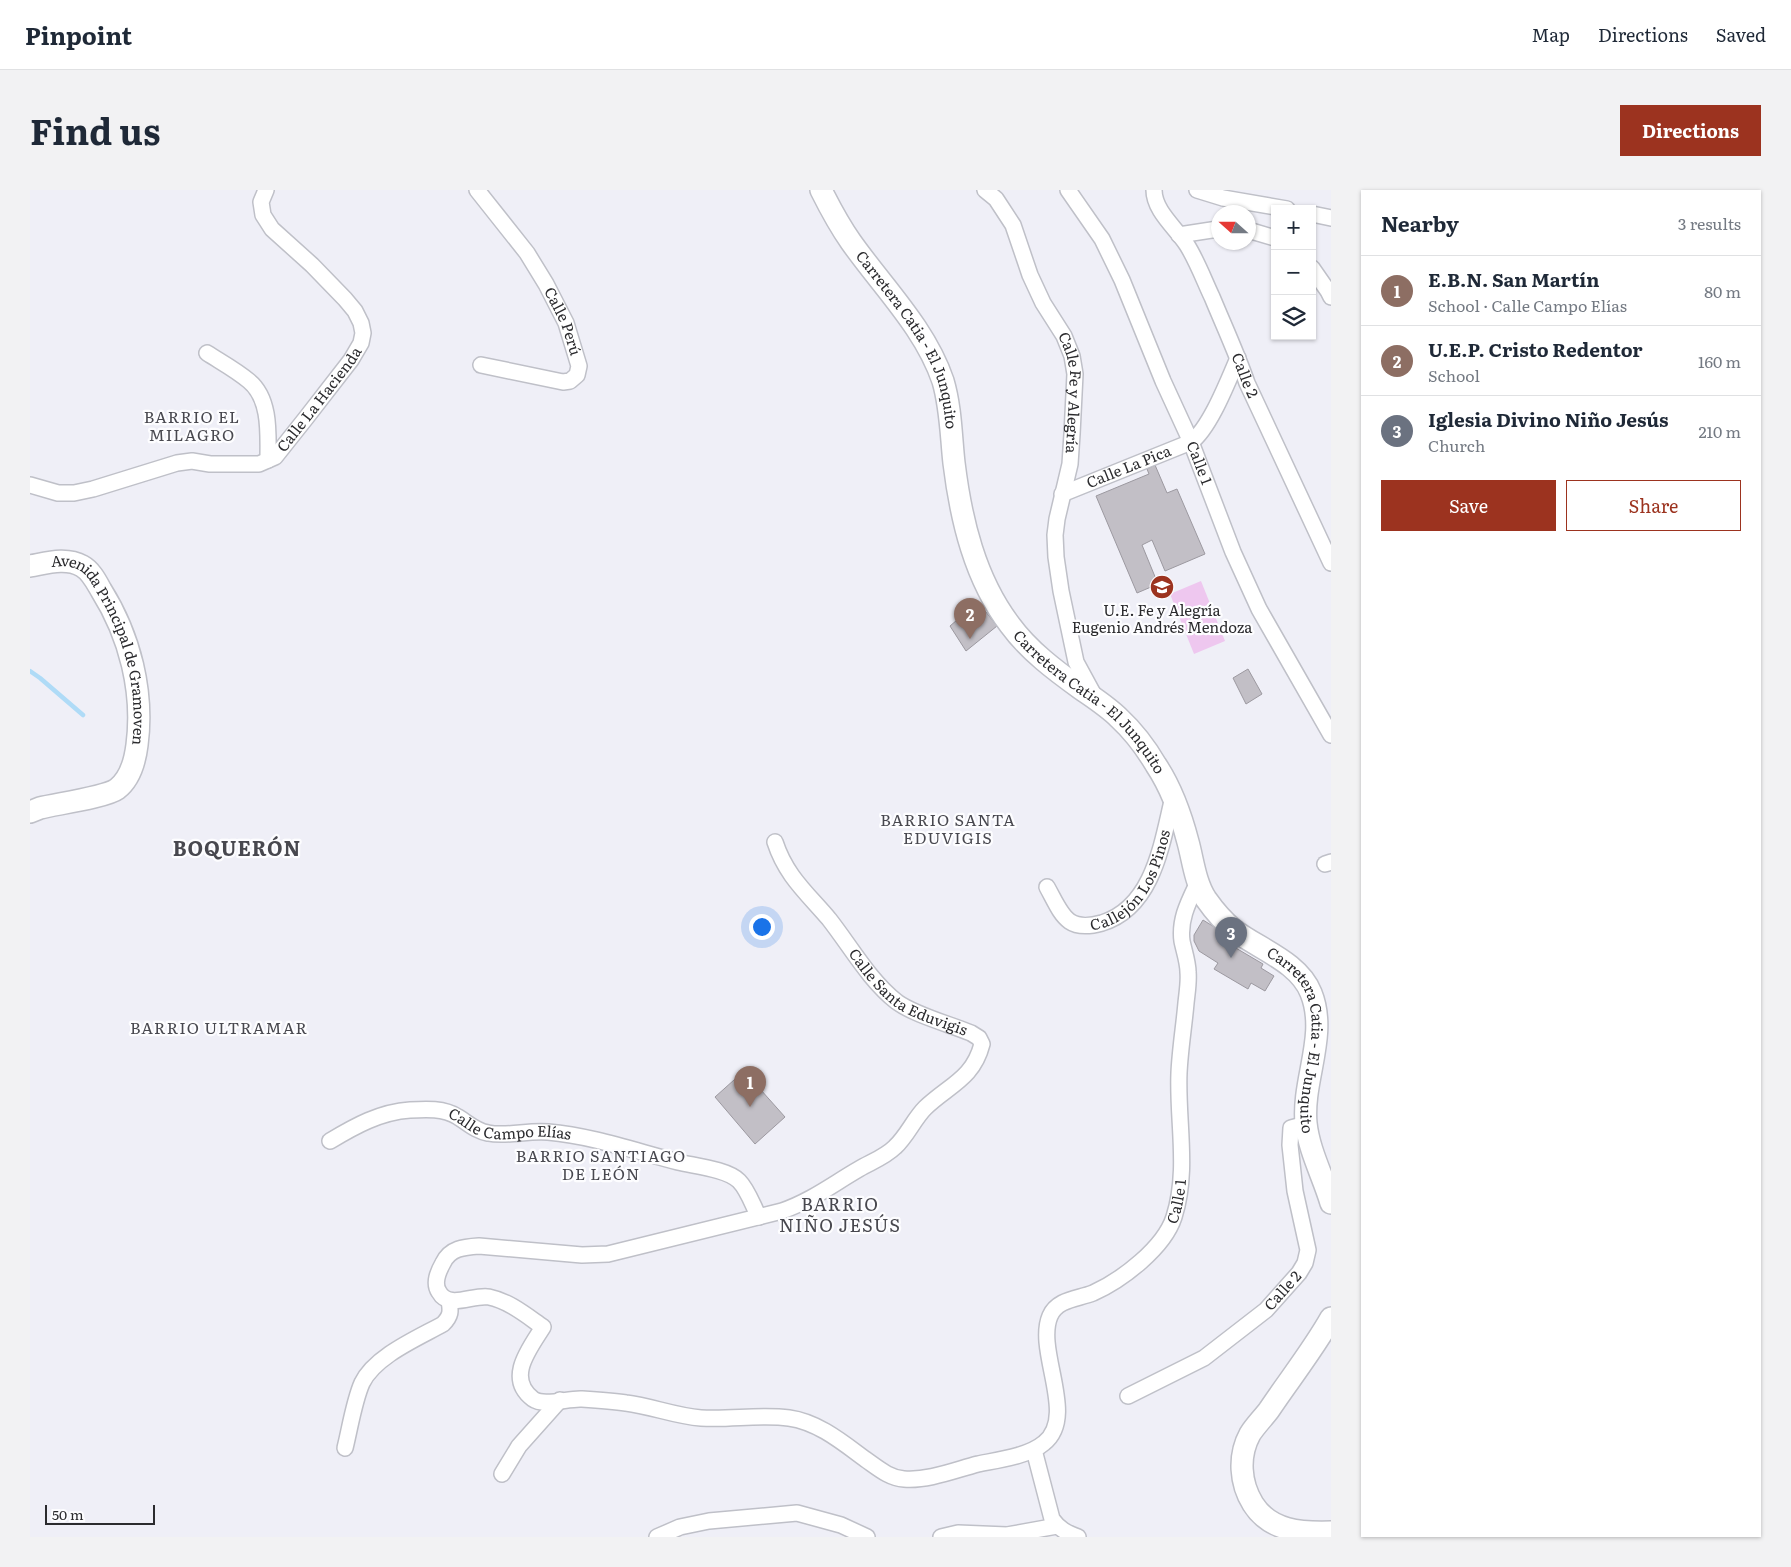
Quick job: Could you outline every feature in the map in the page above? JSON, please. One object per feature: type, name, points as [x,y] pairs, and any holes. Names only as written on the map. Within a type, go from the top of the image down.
[{"type":"main road","name":"Carretera Catia - El Junquito","points":[[821,190],[850,242],[908,316],[935,362],[943,382],[948,404],[959,496],[966,530],[976,562],[990,595],[1011,627],[1044,661],[1119,718],[1137,738],[1156,765],[1179,810],[1198,882],[1205,898],[1233,929],[1298,973],[1306,982],[1313,996],[1317,1037],[1306,1100],[1306,1124],[1311,1149],[1331,1203]]},
{"type":"main road","name":"Avenida Principal de Gramoven","points":[[30,566],[63,561],[83,567],[92,575],[108,600],[129,651],[139,694],[140,723],[136,756],[132,768],[117,789],[106,794],[40,808],[30,812]]},
{"type":"main road","points":[[1331,1318],[1250,1435],[1244,1452],[1242,1468],[1243,1483],[1251,1502],[1261,1516],[1275,1524],[1294,1530],[1331,1532]]},
{"type":"street","name":"Calle La Hacienda","points":[[30,485],[58,493],[74,493],[177,463],[192,461],[210,464],[259,464],[275,456],[351,360],[361,344],[363,333],[356,311],[312,265],[272,229],[263,215],[261,202],[266,190]]},
{"type":"street","name":"Calle Perú","points":[[477,190],[527,254],[546,284],[566,323],[580,366],[577,375],[570,381],[563,382],[481,365]]},
{"type":"street","name":"Calle Fe y Alegría","points":[[985,190],[1000,204],[1013,225],[1030,275],[1043,303],[1064,336],[1072,356],[1075,374],[1070,464],[1062,494],[1055,535],[1056,557],[1076,662],[1097,700]]},
{"type":"street","name":"Calle 1","points":[[1068,190],[1102,239],[1122,280],[1163,381],[1191,442],[1233,552],[1259,609],[1331,735]]},
{"type":"street","name":"Calle 2","points":[[1154,190],[1158,205],[1187,244],[1196,262],[1247,383],[1331,563]]},
{"type":"street","points":[[1197,190],[1223,198],[1271,206]]},
{"type":"street","points":[[1316,215],[1331,218]]},
{"type":"street","points":[[1179,235],[1211,230]]},
{"type":"street","points":[[1256,232],[1271,237]]},
{"type":"street","points":[[1316,273],[1329,289]]},
{"type":"street","points":[[206,353],[250,382],[259,392],[268,424],[268,460]]},
{"type":"street","name":"Calle La Pica","points":[[1062,494],[1191,442],[1200,432],[1215,407],[1238,358]]},
{"type":"street","name":"Callejón Los Pinos","points":[[1047,887],[1065,919],[1072,924],[1081,926],[1097,924],[1114,919],[1127,910],[1144,890],[1151,876],[1162,842],[1173,796]]},
{"type":"street","name":"Calle Santa Eduvigis","points":[[759,1217],[799,1206],[896,1147],[924,1110],[964,1078],[979,1058],[982,1044],[979,1038],[971,1033],[913,1010],[898,1002],[884,990],[828,919],[799,887],[780,858],[775,842]]},
{"type":"street","name":"Calle 1","points":[[1034,1450],[1047,1441],[1055,1427],[1057,1413],[1055,1382],[1047,1344],[1047,1327],[1050,1315],[1056,1306],[1091,1294],[1111,1284],[1135,1266],[1158,1244],[1171,1225],[1176,1211],[1180,1189],[1182,1146],[1179,1076],[1188,972],[1181,924],[1184,910],[1198,882]]},
{"type":"street","name":"Calle Campo Elías","points":[[330,1141],[379,1115],[408,1110],[432,1109],[457,1116],[472,1128],[486,1133],[503,1135],[524,1131],[548,1132],[596,1139],[714,1170],[738,1180],[759,1217]]},
{"type":"street","name":"Calle 2","points":[[1128,1396],[1204,1358],[1266,1310],[1299,1273],[1305,1263],[1308,1250],[1295,1191],[1290,1145],[1291,1128],[1306,1124]]},
{"type":"street","points":[[759,1217],[608,1254],[582,1255],[465,1246],[453,1251],[445,1259],[436,1282],[438,1291],[444,1299],[449,1301],[489,1297],[514,1307],[543,1327],[522,1363],[520,1372],[522,1385],[537,1402],[547,1403],[580,1399],[627,1403],[700,1418],[771,1417],[807,1421],[821,1428],[884,1473],[906,1479],[930,1476],[1034,1450],[1052,1519],[1057,1526],[1078,1537]]},
{"type":"street","points":[[345,1448],[362,1384],[368,1374],[393,1352],[443,1324],[451,1313],[449,1301]]},
{"type":"street","points":[[502,1474],[519,1446],[560,1400]]},
{"type":"street","points":[[658,1537],[680,1527],[709,1521],[797,1514],[840,1525],[867,1537]]},
{"type":"street","points":[[940,1537],[958,1533],[1008,1535],[1057,1526]]},
{"type":"shaded area","points":[[1201,581],[1225,641],[1194,654],[1170,594]]},
{"type":"building","points":[[1155,465],[1167,493],[1177,489],[1205,554],[1165,571],[1152,540],[1142,545],[1158,584],[1137,593],[1096,496],[1149,474],[1147,469]]},
{"type":"building","points":[[978,602],[997,626],[966,651],[950,626]]},
{"type":"building","points":[[1248,669],[1262,694],[1246,704],[1233,678]]},
{"type":"building","points":[[1203,920],[1232,938],[1229,944],[1263,964],[1261,968],[1274,976],[1265,991],[1251,983],[1248,989],[1214,969],[1218,963],[1199,951],[1194,941],[1194,935]]},
{"type":"building","points":[[744,1071],[785,1117],[755,1144],[715,1097]]},
{"type":"waterway","points":[[30,671],[83,715]]},
{"type":"place","name":"U.E. Fe y Alegría Eugenio Andrés Mendoza","points":[[1162,587]]},
{"type":"place","name":"U.E.P. Cristo Redentor","points":[[970,639]]},
{"type":"place","name":"Iglesia Divino Niño Jesús","points":[[1231,958]]},
{"type":"place","name":"E.B.N. San Martín","points":[[750,1107]]},
{"type":"district","name":"BARRIO EL MILAGRO","points":[[192,426]]},
{"type":"district","name":"BARRIO SANTA EDUVIGIS","points":[[948,829]]},
{"type":"district","name":"BOQUERÓN","points":[[237,849]]},
{"type":"district","name":"BARRIO ULTRAMAR","points":[[219,1028]]},
{"type":"district","name":"BARRIO SANTIAGO DE LEÓN","points":[[601,1165]]},
{"type":"district","name":"BARRIO NIÑO JESÚS","points":[[840,1215]]}]
